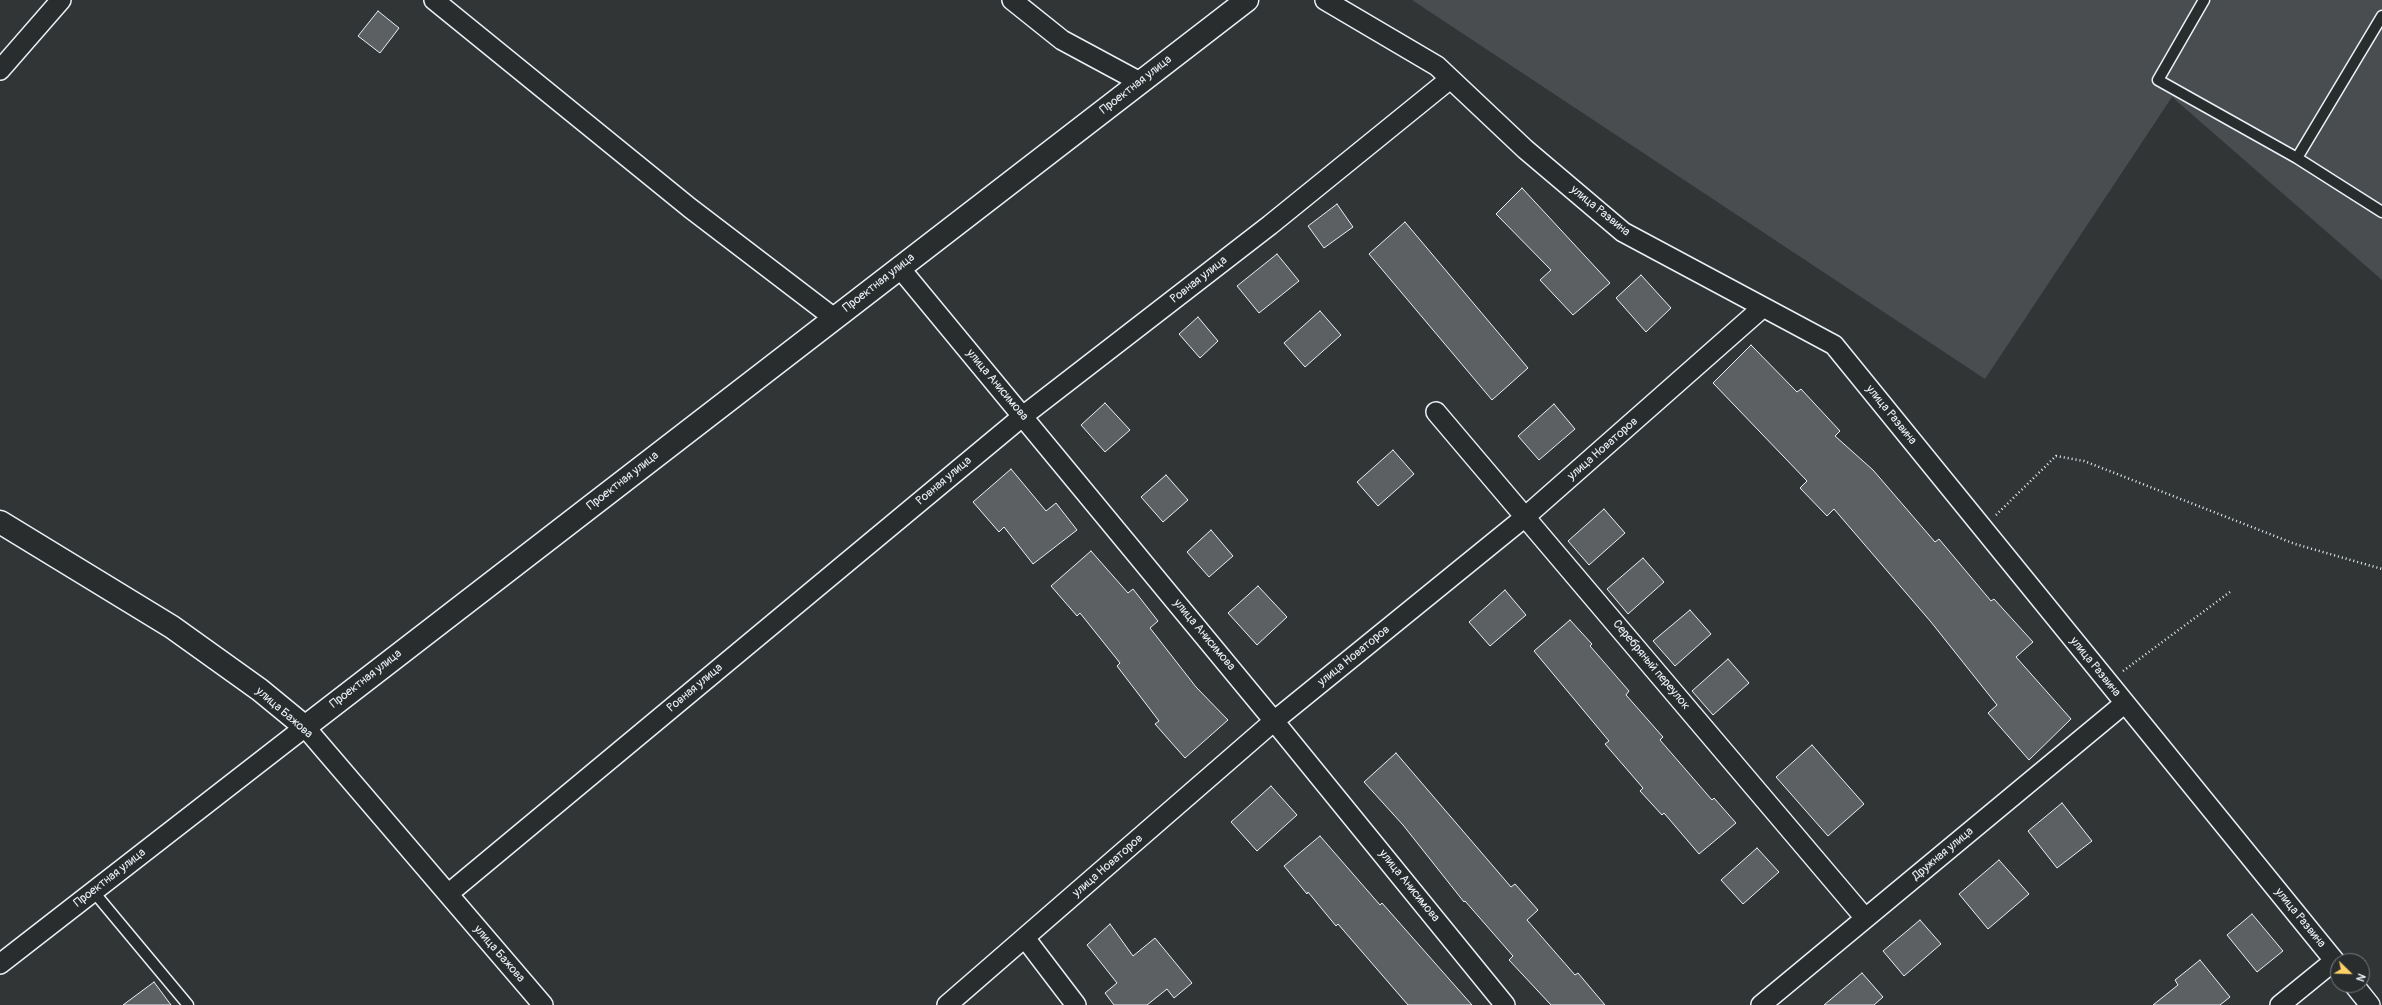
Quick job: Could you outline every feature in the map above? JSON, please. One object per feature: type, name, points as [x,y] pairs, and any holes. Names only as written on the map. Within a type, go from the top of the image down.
[{"type":"street","points":[[0,70],[61,0]]},
{"type":"street","points":[[434,0],[690,208],[834,318]]},
{"type":"street","points":[[1012,0],[1062,40],[1140,82]]},
{"type":"street","name":"Проектная улица","points":[[0,964],[899,267],[1247,0]]},
{"type":"street","name":"улица Развина","points":[[1325,0],[1436,66],[1525,149],[1623,232],[1762,308],[1834,345],[2330,956]]},
{"type":"street","name":"Ровная улица","points":[[448,894],[1023,416],[1270,225],[1450,79]]},
{"type":"street","name":"улица Анисимова","points":[[899,267],[1274,721],[1505,1005]]},
{"type":"street","name":"улица Новаторов","points":[[947,1005],[1274,721],[1525,517],[1762,308]]},
{"type":"street","name":"Серебряный переулок","points":[[1436,412],[1865,918]]},
{"type":"street","name":"улица Бажова","points":[[0,522],[172,627],[260,690],[305,727],[543,1005]]},
{"type":"street","name":"Дружная улица","points":[[1761,1005],[2125,703]]},
{"type":"street","points":[[1025,938],[1076,1005]]},
{"type":"street","points":[[2280,1005],[2330,968]]},
{"type":"street","points":[[2360,993],[2370,1005]]},
{"type":"lane","points":[[2204,0],[2158,80],[2297,158],[2382,212]]},
{"type":"lane","points":[[2297,158],[2382,16]]},
{"type":"lane","points":[[93,891],[188,1005]]},
{"type":"path","points":[[1981,526],[1998,514],[2056,456],[2084,461],[2295,544],[2382,569]]},
{"type":"path","points":[[2108,683],[2156,644],[2230,592]]},
{"type":"shaded area","points":[[1412,0],[2382,0],[2382,280],[2172,97],[1985,379]]},
{"type":"building","points":[[378,11],[399,28],[380,53],[358,36]]},
{"type":"building","points":[[1522,188],[1610,283],[1573,315],[1540,280],[1551,270],[1496,214]]},
{"type":"building","points":[[1337,204],[1353,227],[1324,248],[1308,226]]},
{"type":"building","points":[[1405,222],[1528,368],[1492,400],[1369,254]]},
{"type":"building","points":[[1277,254],[1299,281],[1259,313],[1237,286]]},
{"type":"building","points":[[1641,275],[1671,308],[1646,332],[1616,298]]},
{"type":"building","points":[[1320,311],[1341,335],[1305,367],[1284,343]]},
{"type":"building","points":[[1198,317],[1218,341],[1200,358],[1179,334]]},
{"type":"building","points":[[1751,345],[1797,392],[1801,389],[1840,431],[1835,436],[1873,470],[1935,542],[1939,539],[1991,601],[1994,599],[2033,642],[2016,657],[2071,719],[2029,760],[1988,713],[1997,705],[1931,622],[1834,509],[1827,516],[1800,488],[1807,481],[1713,383]]},
{"type":"building","points":[[1105,403],[1130,430],[1105,452],[1081,425]]},
{"type":"building","points":[[1554,404],[1575,429],[1539,460],[1518,436]]},
{"type":"building","points":[[1393,450],[1414,474],[1378,506],[1357,482]]},
{"type":"building","points":[[1011,469],[1046,511],[1056,503],[1077,530],[1033,564],[1004,527],[999,532],[973,502]]},
{"type":"building","points":[[1166,475],[1188,500],[1163,522],[1141,497]]},
{"type":"building","points":[[1604,509],[1625,533],[1589,565],[1568,541]]},
{"type":"building","points":[[1211,530],[1233,556],[1209,577],[1187,552]]},
{"type":"building","points":[[1091,551],[1128,593],[1133,589],[1158,621],[1150,628],[1196,687],[1228,720],[1185,758],[1155,724],[1159,721],[1117,666],[1120,663],[1080,613],[1077,616],[1051,586]]},
{"type":"building","points":[[1643,558],[1664,582],[1628,614],[1607,589]]},
{"type":"building","points":[[1258,586],[1287,617],[1257,645],[1228,613]]},
{"type":"building","points":[[1505,590],[1526,615],[1490,646],[1469,622]]},
{"type":"building","points":[[1690,610],[1711,634],[1675,666],[1653,641]]},
{"type":"building","points":[[1570,620],[1592,644],[1590,646],[1629,691],[1626,695],[1663,737],[1660,740],[1712,800],[1714,798],[1736,823],[1699,854],[1664,813],[1662,815],[1640,791],[1643,788],[1605,744],[1609,741],[1534,651]]},
{"type":"building","points":[[1728,659],[1749,683],[1713,715],[1692,691]]},
{"type":"building","points":[[1812,745],[1864,804],[1828,836],[1776,777]]},
{"type":"building","points":[[1396,753],[1511,887],[1515,884],[1538,910],[1527,920],[1575,975],[1578,973],[1605,1005],[1551,1005],[1509,960],[1513,956],[1465,901],[1464,902],[1403,825],[1364,782]]},
{"type":"building","points":[[1271,786],[1297,815],[1257,851],[1231,822]]},
{"type":"building","points":[[2062,803],[2092,841],[2057,868],[2028,831]]},
{"type":"building","points":[[1320,836],[1380,905],[1382,903],[1472,1005],[1408,1005],[1338,924],[1336,926],[1308,892],[1307,894],[1284,866]]},
{"type":"building","points":[[1757,848],[1779,872],[1743,904],[1721,880]]},
{"type":"building","points":[[1999,860],[2029,894],[1988,929],[1959,894]]},
{"type":"building","points":[[2252,914],[2283,951],[2257,972],[2227,935]]},
{"type":"building","points":[[1920,920],[1941,944],[1904,976],[1883,951]]},
{"type":"building","points":[[1110,924],[1133,956],[1155,938],[1192,983],[1174,998],[1167,989],[1147,1005],[1114,1005],[1105,993],[1117,983],[1087,945]]},
{"type":"building","points":[[2200,960],[2230,997],[2220,1005],[2153,1005],[2178,985],[2175,980]]},
{"type":"building","points":[[1862,973],[1883,997],[1874,1005],[1824,1005]]},
{"type":"building","points":[[154,982],[171,1005],[123,1005]]}]
